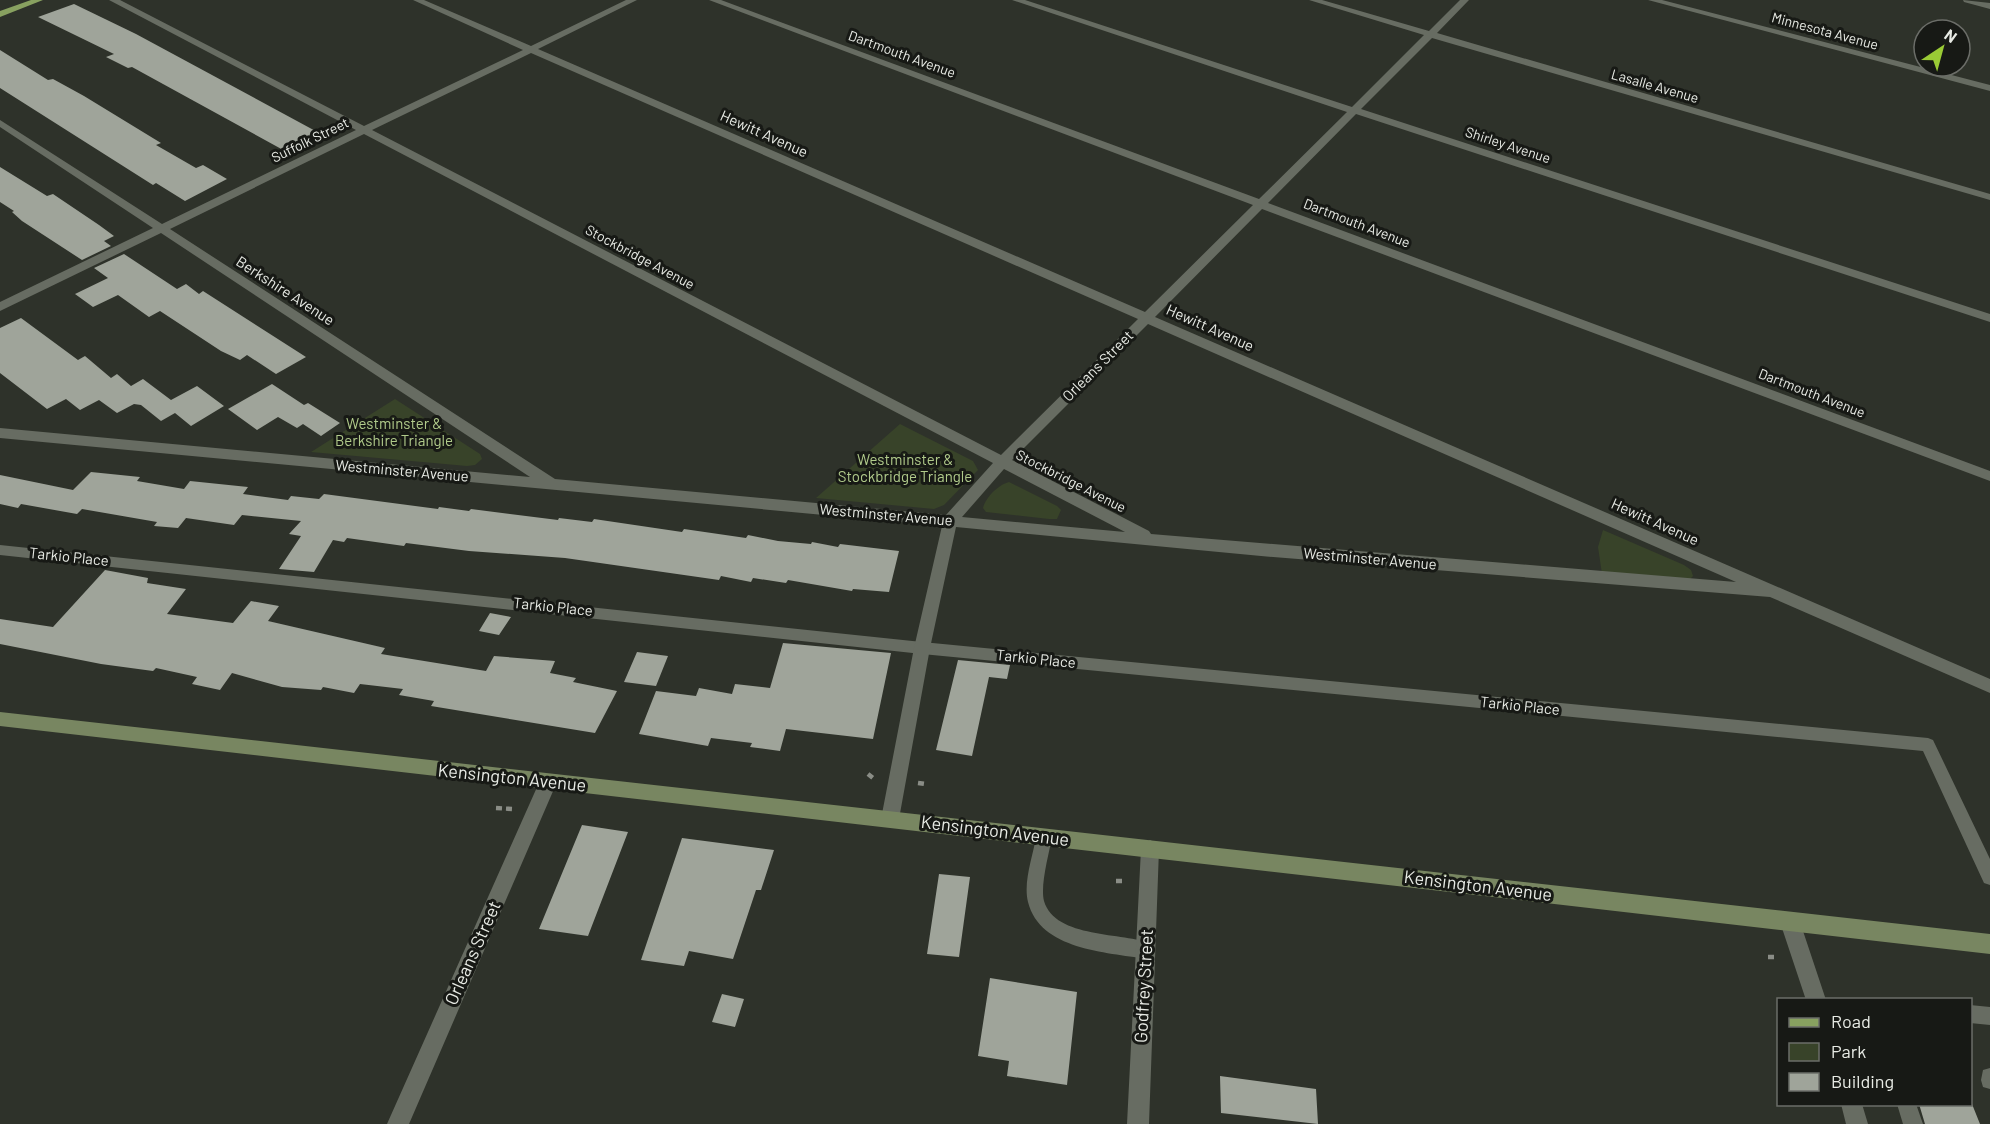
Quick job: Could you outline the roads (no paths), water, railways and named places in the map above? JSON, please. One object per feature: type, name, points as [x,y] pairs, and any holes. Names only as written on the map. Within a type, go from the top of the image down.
[{"type":"main road","points":[[0,14],[26,2],[39,0]]},
{"type":"street","name":"Stockbridge Avenue","points":[[114,0],[1152,540]]},
{"type":"street","name":"Hewitt Avenue","points":[[417,0],[1990,686]]},
{"type":"street","name":"Suffolk Street","points":[[0,308],[633,0]]},
{"type":"street","name":"Dartmouth Avenue","points":[[713,0],[1990,476]]},
{"type":"street","name":"Shirley Avenue","points":[[1016,0],[1990,318]]},
{"type":"street","name":"Lasalle Avenue","points":[[1313,0],[1990,197]]},
{"type":"street","name":"Orleans Street","points":[[890,819],[922,648],[950,521],[1002,462],[1465,0]]},
{"type":"street","name":"Minnesota Avenue","points":[[1652,0],[1990,88]]},
{"type":"street","points":[[1967,0],[1990,6]]},
{"type":"street","name":"Berkshire Avenue","points":[[0,123],[553,485]]},
{"type":"street","name":"Westminster Avenue","points":[[1,432],[1152,540],[1772,591]]},
{"type":"street","name":"Kensington Avenue","points":[[0,719],[1990,944]]},
{"type":"street","name":"Orleans Street","points":[[398,1124],[548,782]]},
{"type":"street","name":"Godfrey Street","points":[[1138,1124],[1149,849]]},
{"type":"street","points":[[1790,922],[1816,998]]},
{"type":"street","points":[[1852,1106],[1857,1124]]},
{"type":"lane","name":"Tarkio Place","points":[[0,550],[497,601],[922,648],[1928,745],[1990,877]]},
{"type":"lane","points":[[1044,837],[1036,902],[1048,922],[1071,937],[1146,950]]},
{"type":"lane","points":[[1972,1014],[1990,1016]]},
{"type":"lane","points":[[1907,1106],[1913,1124]]},
{"type":"park label","name":"Westminster & Berkshire Triangle","points":[[394,432]]},
{"type":"park label","name":"Westminster & Stockbridge Triangle","points":[[905,468]]}]
